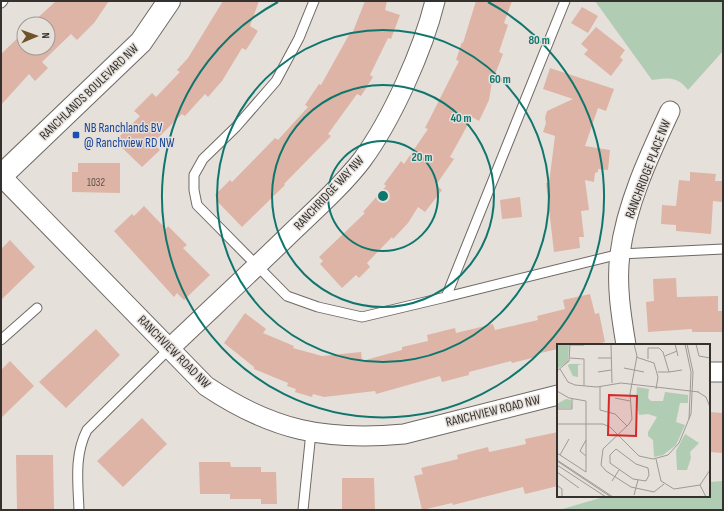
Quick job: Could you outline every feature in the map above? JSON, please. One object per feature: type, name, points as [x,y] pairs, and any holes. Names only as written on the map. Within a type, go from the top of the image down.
[{"type":"street","name":"RANCHLANDS BOULEVARD NW","points":[[1,176],[141,42],[169,1]]},
{"type":"street","name":"RANCHRIDGE WAY NW","points":[[170,348],[328,197],[362,160],[385,123],[416,59],[429,25],[435,1]]},
{"type":"street","name":"RANCHRIDGE PLACE NW","points":[[626,344],[619,289],[620,254],[630,209],[670,111]]},
{"type":"street","name":"RANCHVIEW ROAD NW","points":[[1,176],[206,386],[225,399],[267,419],[311,432],[357,437],[404,434],[557,395]]},
{"type":"street","points":[[710,372],[723,372]]},
{"type":"lane","points":[[314,1],[299,38],[276,81],[236,127],[203,158],[194,176],[194,190],[197,205],[287,296],[318,307],[362,318],[620,254],[723,249]]},
{"type":"lane","points":[[446,297],[565,1]]},
{"type":"lane","points":[[1,340],[37,308]]},
{"type":"lane","points":[[79,510],[78,458],[80,443],[87,430],[170,348]]},
{"type":"lane","points":[[303,510],[311,432]]},
{"type":"green space","points":[[595,1],[723,1],[723,51],[688,90],[684,85],[676,80],[652,80]]},
{"type":"green space","points":[[723,481],[723,510],[559,510],[604,497],[710,497],[710,482]]},
{"type":"building","points":[[56,1],[109,1],[94,23],[77,40],[71,34],[56,48],[56,16],[40,16]]},
{"type":"building","points":[[223,1],[259,1],[250,26],[258,31],[246,50],[242,48],[222,81],[208,97],[205,94],[185,116],[182,114],[153,143],[160,150],[142,167],[115,141],[140,116],[134,111],[152,93],[156,97],[180,72],[177,70],[188,58]]},
{"type":"building","points":[[365,1],[387,1],[385,10],[400,15],[391,39],[388,38],[370,75],[373,77],[361,96],[357,94],[328,134],[331,136],[284,184],[285,185],[242,227],[216,200],[218,199],[215,195],[230,180],[232,182],[275,138],[278,140],[308,107],[305,105],[319,84],[321,85],[350,33],[352,34]]},
{"type":"building","points":[[476,1],[512,1],[504,23],[508,25],[499,52],[503,54],[492,82],[489,100],[479,121],[472,117],[450,157],[454,159],[436,185],[442,190],[425,212],[418,207],[408,223],[367,263],[370,267],[359,278],[356,275],[342,288],[320,264],[323,261],[319,257],[365,213],[363,212],[386,186],[384,184],[401,161],[404,164],[428,129],[425,128],[459,61],[456,60]]},
{"type":"building","points":[[582,7],[598,16],[588,33],[571,23]]},
{"type":"building","points":[[596,27],[625,50],[620,57],[623,60],[611,76],[584,54],[588,50],[581,44]]},
{"type":"building","points":[[16,40],[16,56],[48,56],[42,62],[48,68],[35,81],[29,74],[1,105],[1,54]]},
{"type":"building","points":[[550,68],[614,89],[606,111],[598,108],[585,146],[610,150],[608,170],[598,169],[598,172],[595,173],[594,182],[585,180],[589,210],[581,211],[584,237],[579,237],[580,248],[554,252],[546,183],[549,183],[555,136],[543,132],[546,123],[545,118],[547,111],[573,99],[543,89]]},
{"type":"building","points":[[78,163],[120,163],[120,193],[72,192],[72,172],[78,172]]},
{"type":"building","points":[[690,172],[716,174],[715,181],[723,181],[723,202],[713,201],[711,234],[676,231],[676,225],[661,224],[662,205],[676,206],[679,180],[690,181]]},
{"type":"building","points":[[520,197],[522,217],[502,219],[500,200]]},
{"type":"building","points":[[144,206],[166,229],[168,226],[187,245],[183,248],[210,275],[184,300],[177,293],[174,297],[114,231],[132,214],[134,216]]},
{"type":"building","points":[[10,240],[35,267],[1,300],[1,249]]},
{"type":"building","points":[[676,278],[677,297],[718,296],[718,311],[723,311],[723,332],[692,332],[692,329],[648,332],[646,302],[654,301],[653,279]]},
{"type":"building","points":[[590,294],[595,314],[599,313],[605,342],[596,344],[557,344],[557,349],[536,354],[536,357],[512,363],[511,361],[469,372],[469,375],[442,382],[440,376],[376,394],[375,391],[324,397],[313,394],[312,397],[295,392],[296,389],[287,386],[288,383],[254,369],[254,367],[224,343],[245,313],[266,329],[263,333],[294,346],[293,348],[322,356],[361,352],[362,361],[402,350],[402,347],[428,341],[427,335],[455,328],[456,333],[493,324],[495,330],[538,320],[537,316],[565,309],[563,300]]},
{"type":"building","points":[[96,329],[120,355],[66,408],[39,382]]},
{"type":"building","points":[[10,361],[34,386],[1,418],[1,370]]},
{"type":"building","points":[[710,412],[723,413],[723,453],[710,452]]},
{"type":"building","points":[[142,418],[167,444],[123,487],[97,461]]},
{"type":"building","points":[[557,432],[557,486],[525,494],[523,487],[453,505],[452,503],[422,510],[414,476],[423,474],[421,468],[458,459],[457,455],[488,447],[489,452],[526,444],[525,439]]},
{"type":"building","points":[[16,455],[53,455],[54,510],[17,510]]},
{"type":"building","points":[[199,462],[230,462],[231,467],[261,467],[261,472],[276,472],[277,504],[261,504],[261,499],[230,499],[230,494],[200,494]]},
{"type":"building","points":[[342,478],[374,478],[375,510],[342,510]]},
{"type":"place","name":"NB Ranchlands BV @ Ranchview RD NW","points":[[76,135]]}]
